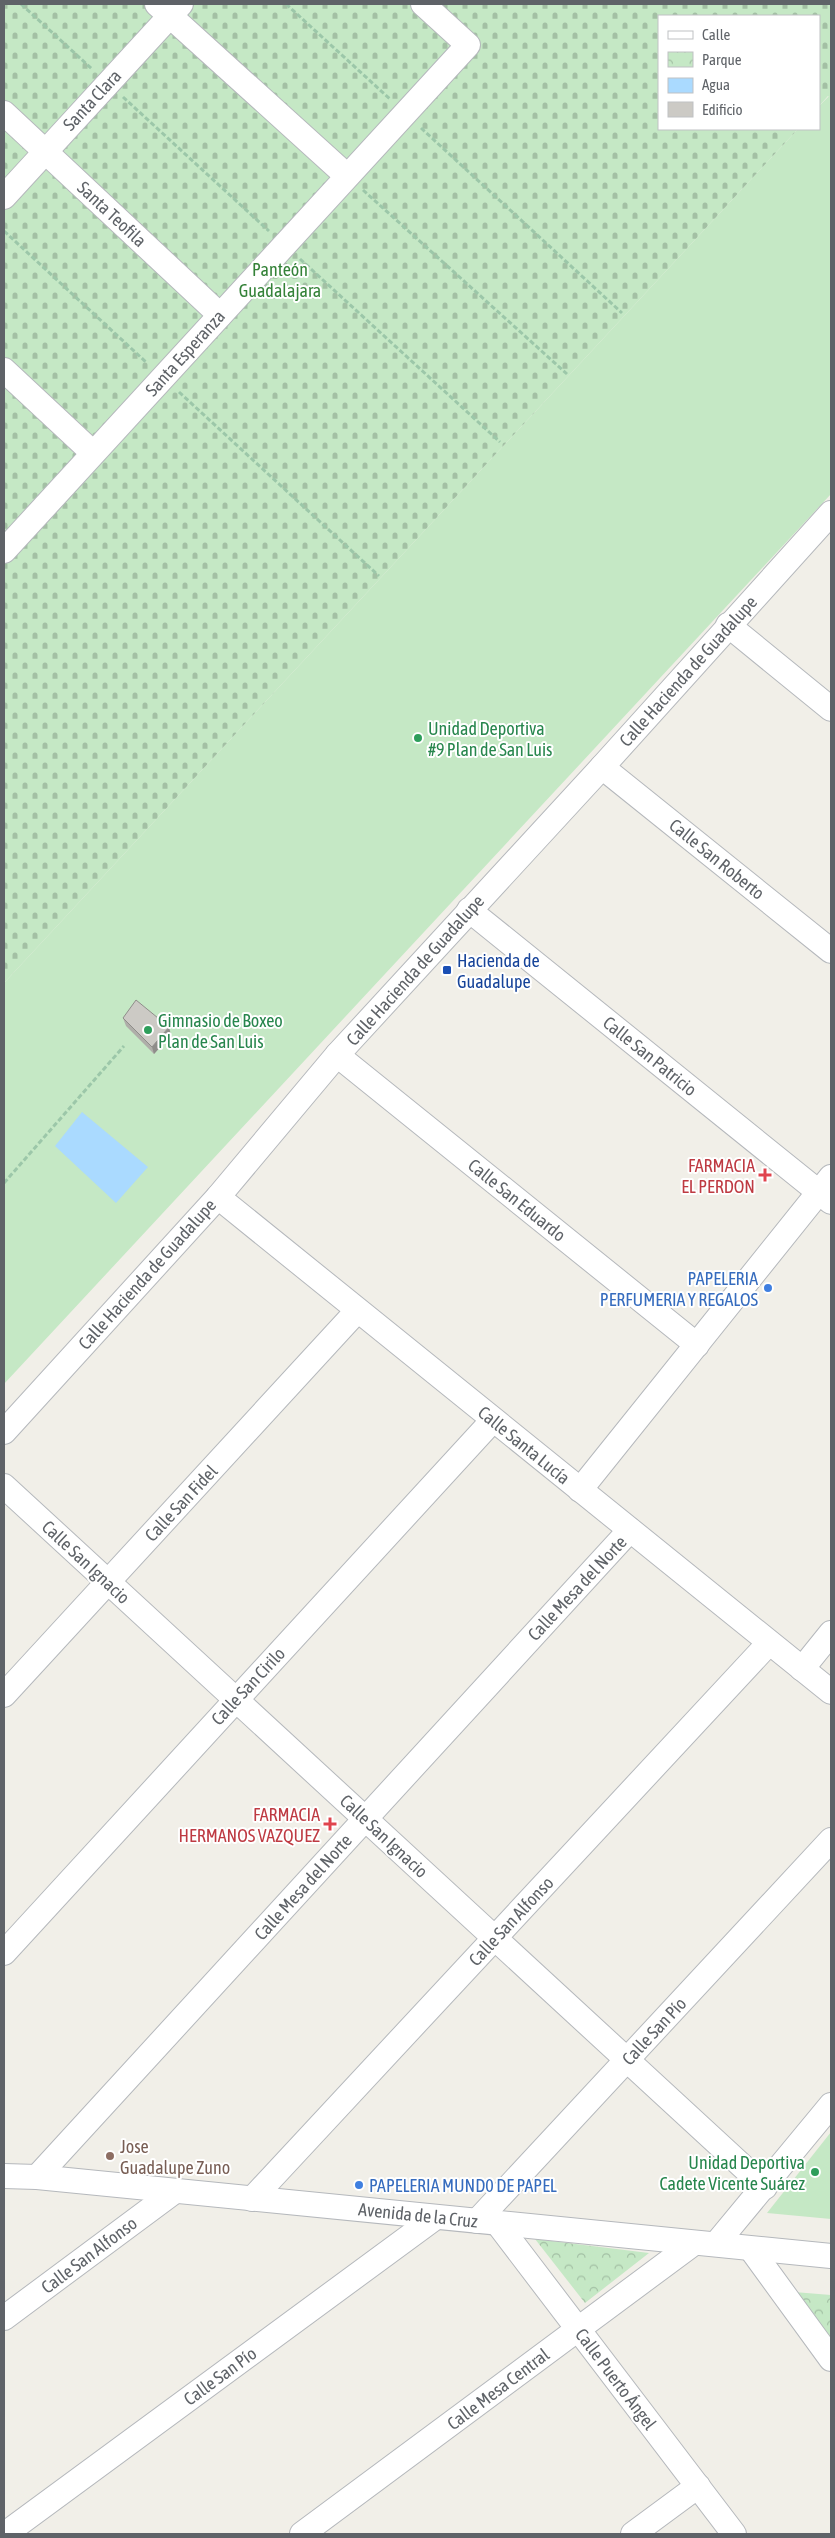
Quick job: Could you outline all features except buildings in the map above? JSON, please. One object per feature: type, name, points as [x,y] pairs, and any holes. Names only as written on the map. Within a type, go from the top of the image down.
[{"type":"street","name":"Santa Esperanza","points":[[4,551],[468,45],[423,4]]},
{"type":"street","name":"Santa Clara","points":[[4,197],[108,84],[169,8]]},
{"type":"street","points":[[169,8],[347,176]]},
{"type":"street","name":"Santa Teofila","points":[[4,113],[220,315]]},
{"type":"street","points":[[4,370],[93,453]]},
{"type":"street","name":"Calle Hacienda de Guadalupe","points":[[4,1432],[218,1197],[337,1055],[602,767],[728,625],[831,513]]},
{"type":"street","points":[[728,625],[831,709]]},
{"type":"street","name":"Calle San Roberto","points":[[602,767],[831,951]]},
{"type":"street","name":"Calle San Patricio","points":[[469,910],[827,1191]]},
{"type":"street","name":"Calle San Eduardo","points":[[337,1055],[697,1344]]},
{"type":"street","points":[[580,1490],[697,1344],[827,1191]]},
{"type":"street","name":"Calle Santa Lucía","points":[[218,1197],[831,1692]]},
{"type":"street","name":"Calle San Fidel","points":[[4,1695],[357,1310]]},
{"type":"street","name":"Calle San Cirilo","points":[[4,1953],[493,1420]]},
{"type":"street","name":"Calle San Ignacio","points":[[4,1486],[765,2186]]},
{"type":"street","name":"Calle Mesa del Norte","points":[[37,2177],[630,1530]]},
{"type":"street","points":[[802,1669],[831,1633]]},
{"type":"street","name":"Calle San Alfonso","points":[[252,2199],[496,1939],[769,1643]]},
{"type":"street","name":"Calle San Pío","points":[[488,2222],[628,2060],[831,1840]]},
{"type":"street","name":"Calle Mesa Central","points":[[302,2534],[578,2329],[705,2244],[765,2186],[831,2106]]},
{"type":"street","name":"Avenida de la Cruz","points":[[4,2176],[37,2177],[831,2256]]},
{"type":"street","name":"Calle San Alfonso","points":[[4,2318],[175,2191]]},
{"type":"street","name":"Calle San Pío","points":[[5,2534],[436,2217]]},
{"type":"street","name":"Calle Puerto Ángel","points":[[488,2222],[578,2329],[734,2534]]},
{"type":"street","points":[[751,2249],[831,2359]]},
{"type":"street","points":[[634,2534],[698,2486]]},
{"type":"path","points":[[21,4],[500,442]]},
{"type":"path","points":[[286,4],[622,313]]},
{"type":"path","points":[[347,176],[567,374]]},
{"type":"path","points":[[4,231],[379,576]]},
{"type":"path","points":[[4,1183],[124,1046]]},
{"type":"green space","name":"Panteón Guadalajara","points":[[4,4],[831,4],[831,98],[828,96],[820,105],[820,15],[658,15],[658,130],[797,130],[4,983]]},
{"type":"green space","name":"Unidad Deportiva #9 Plan de San Luis","points":[[829,96],[831,98],[831,494],[4,1384],[4,983],[797,130],[820,130],[820,105]]},
{"type":"green space","name":"Unidad Deportiva Cadete Vicente Suárez","points":[[831,2132],[831,2219],[767,2213]]},
{"type":"green space","points":[[535,2239],[649,2253],[585,2303]]},
{"type":"green space","points":[[794,2292],[831,2295],[831,2343]]},
{"type":"water","points":[[82,1112],[148,1167],[116,1203],[55,1146]]},
{"type":"place","name":"Unidad Deportiva #9 Plan de San Luis","points":[[418,738]]},
{"type":"place","name":"Hacienda de Guadalupe","points":[[447,970]]},
{"type":"place","name":"Gimnasio de Boxeo Plan de San Luis","points":[[148,1030]]},
{"type":"place","name":"FARMACIA EL PERDON","points":[[765,1175]]},
{"type":"place","name":"PAPELERIA PERFUMERIA Y REGALOS","points":[[768,1288]]},
{"type":"place","name":"FARMACIA HERMANOS VAZQUEZ","points":[[330,1824]]},
{"type":"place","name":"Jose Guadalupe Zuno","points":[[110,2156]]},
{"type":"place","name":"Unidad Deportiva Cadete Vicente Suárez","points":[[815,2172]]},
{"type":"place","name":"PAPELERIA MUND0 DE PAPEL","points":[[359,2185]]}]
